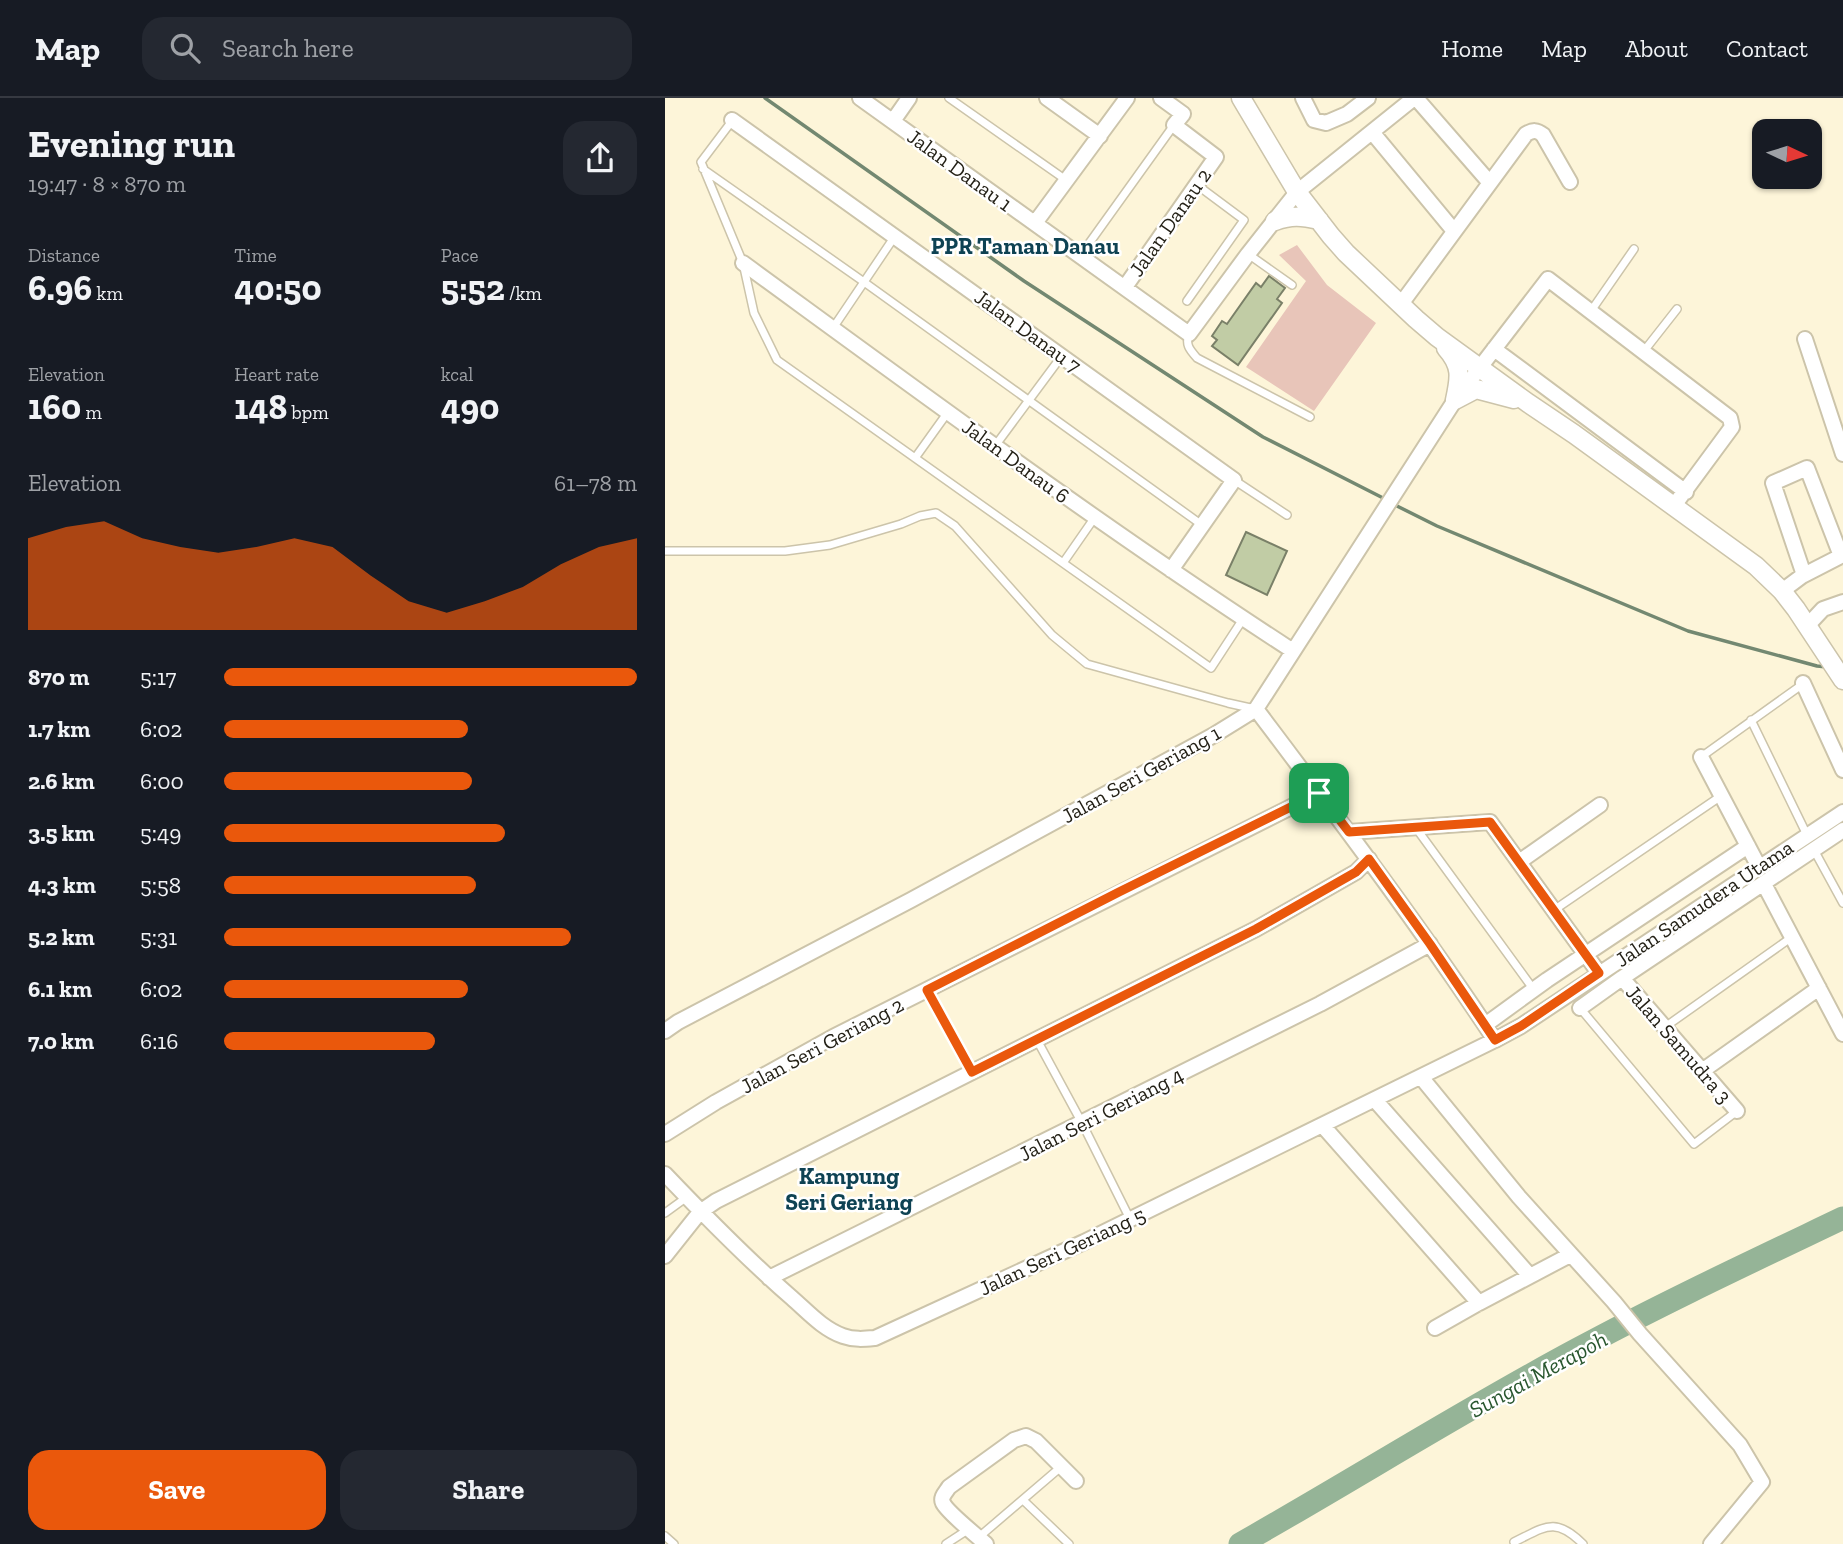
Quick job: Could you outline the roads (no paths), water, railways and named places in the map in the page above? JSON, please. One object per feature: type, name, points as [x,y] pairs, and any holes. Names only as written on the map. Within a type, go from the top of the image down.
[{"type":"street","name":"Jalan Danau 1","points":[[860,98],[1189,334]]},
{"type":"street","points":[[893,121],[909,98]]},
{"type":"street","points":[[1047,98],[1100,136]]},
{"type":"street","points":[[1035,223],[1127,98]]},
{"type":"street","points":[[1161,98],[1183,114],[1174,125]]},
{"type":"street","points":[[1241,98],[1297,192],[1346,253],[1437,337],[1756,566],[1782,591],[1808,625],[1843,680]]},
{"type":"street","points":[[1303,98],[1314,120],[1326,123],[1347,114],[1367,98]]},
{"type":"street","points":[[1189,334],[1297,192],[1415,98],[1490,183]]},
{"type":"street","name":"Jalan Danau 7","points":[[732,120],[1234,480]]},
{"type":"street","name":"Jalan Danau 2","points":[[1125,287],[1216,157],[1174,125]]},
{"type":"street","points":[[1401,304],[1526,134],[1538,131],[1543,135],[1570,183]]},
{"type":"street","points":[[1372,132],[1454,231]]},
{"type":"street","points":[[1275,220],[1299,216],[1319,220]]},
{"type":"street","name":"Jalan Danau 6","points":[[743,263],[1095,517],[1293,651]]},
{"type":"street","name":"Jalan Seri Geriang 1","points":[[665,1031],[1203,741],[1256,709],[1455,400],[1548,279],[1591,311]]},
{"type":"street","points":[[1591,311],[1730,418],[1732,427],[1673,507]]},
{"type":"street","points":[[1437,337],[1455,358],[1458,366],[1459,380],[1455,400]]},
{"type":"street","points":[[1805,340],[1843,454]]},
{"type":"street","points":[[1494,349],[1686,492]]},
{"type":"street","points":[[1455,400],[1476,389],[1528,403]]},
{"type":"street","points":[[1574,434],[1585,417]]},
{"type":"street","points":[[1782,591],[1804,575],[1842,556],[1807,468],[1773,484],[1804,575]]},
{"type":"street","points":[[1171,570],[1234,480]]},
{"type":"street","points":[[1808,625],[1823,609],[1843,602]]},
{"type":"street","points":[[1803,683],[1843,770]]},
{"type":"street","points":[[1256,709],[1369,859],[1495,1040]]},
{"type":"street","points":[[1701,757],[1759,867]]},
{"type":"street","name":"Jalan Seri Geriang 2","points":[[665,1135],[716,1102],[834,1037],[1319,793]]},
{"type":"street","points":[[1519,862],[1599,806]]},
{"type":"street","name":"Jalan Samudera Utama","points":[[1495,1040],[1521,1026],[1843,812]]},
{"type":"street","points":[[1349,832],[1490,822],[1599,973]]},
{"type":"street","name":"Jalan Samudera Utama","points":[[1580,1008],[1843,830]]},
{"type":"street","points":[[1485,1025],[1748,846]]},
{"type":"street","points":[[665,1256],[700,1212],[716,1201],[1256,929],[1356,872],[1369,859]]},
{"type":"street","points":[[1764,884],[1843,1034]]},
{"type":"street","name":"Jalan Seri Geriang 4","points":[[769,1278],[1320,1004],[1430,944]]},
{"type":"street","name":"Jalan Samudra 3","points":[[1622,978],[1737,1111]]},
{"type":"street","points":[[1702,1071],[1819,988]]},
{"type":"street","name":"Jalan Seri Geriang 5","points":[[665,1174],[700,1212],[769,1278],[825,1327],[856,1339],[875,1338],[1131,1219],[1495,1040]]},
{"type":"street","points":[[1421,1077],[1518,1198],[1740,1445],[1762,1482],[1711,1544]]},
{"type":"street","points":[[1374,1100],[1530,1276]]},
{"type":"street","points":[[1323,1126],[1479,1303]]},
{"type":"street","points":[[1435,1328],[1570,1255]]},
{"type":"street","points":[[978,1537],[949,1511],[943,1503],[943,1497],[949,1487],[1014,1440],[1026,1436],[1036,1441],[1076,1480]]},
{"type":"lane","points":[[949,98],[1067,180]]},
{"type":"lane","points":[[732,120],[701,162],[743,263],[754,313],[778,360],[1211,668],[1243,619]]},
{"type":"lane","points":[[1080,256],[1174,125]]},
{"type":"lane","points":[[703,169],[1202,525]]},
{"type":"lane","points":[[1187,301],[1244,220],[1197,185]]},
{"type":"lane","points":[[833,328],[895,236]]},
{"type":"lane","points":[[1591,311],[1634,249]]},
{"type":"lane","points":[[1248,254],[1292,285]]},
{"type":"lane","points":[[1644,351],[1677,309]]},
{"type":"lane","points":[[1189,334],[1189,348],[1197,358],[1310,417]]},
{"type":"lane","points":[[995,446],[1062,356]]},
{"type":"lane","points":[[915,458],[948,412]]},
{"type":"lane","points":[[1234,480],[1287,514]]},
{"type":"lane","points":[[665,551],[785,551],[830,545],[936,513],[955,526],[1052,635],[1087,664],[1256,709]]},
{"type":"lane","points":[[1063,564],[1095,517]]},
{"type":"lane","points":[[1701,757],[1803,683]]},
{"type":"lane","points":[[1751,720],[1807,835]]},
{"type":"lane","points":[[1554,911],[1721,796]]},
{"type":"lane","points":[[1415,828],[1534,990]]},
{"type":"lane","points":[[1814,850],[1843,903]]},
{"type":"lane","points":[[1665,1027],[1792,937]]},
{"type":"lane","points":[[927,990],[972,1072]]},
{"type":"lane","points":[[1580,1008],[1694,1144],[1737,1111]]},
{"type":"lane","points":[[1037,1039],[1131,1219]]},
{"type":"lane","points":[[665,1213],[687,1197]]},
{"type":"lane","points":[[946,1544],[978,1537],[1062,1466]]},
{"type":"lane","points":[[1023,1500],[1069,1544]]},
{"type":"lane","points":[[1514,1542],[1547,1526],[1572,1533],[1583,1544]]},
{"type":"lane","points":[[665,1536],[672,1543]]},
{"type":"waterway","points":[[765,98],[1024,281],[1263,437],[1387,500]]},
{"type":"waterway","points":[[1393,504],[1437,526],[1688,631],[1827,667]]},
{"type":"waterway","name":"Sungai Merapoh","points":[[1240,1544],[1576,1350],[1843,1218]]},
{"type":"district","name":"PPR Taman Danau","points":[[1025,246]]},
{"type":"district","name":"Kampung Seri Geriang","points":[[849,1189]]}]
